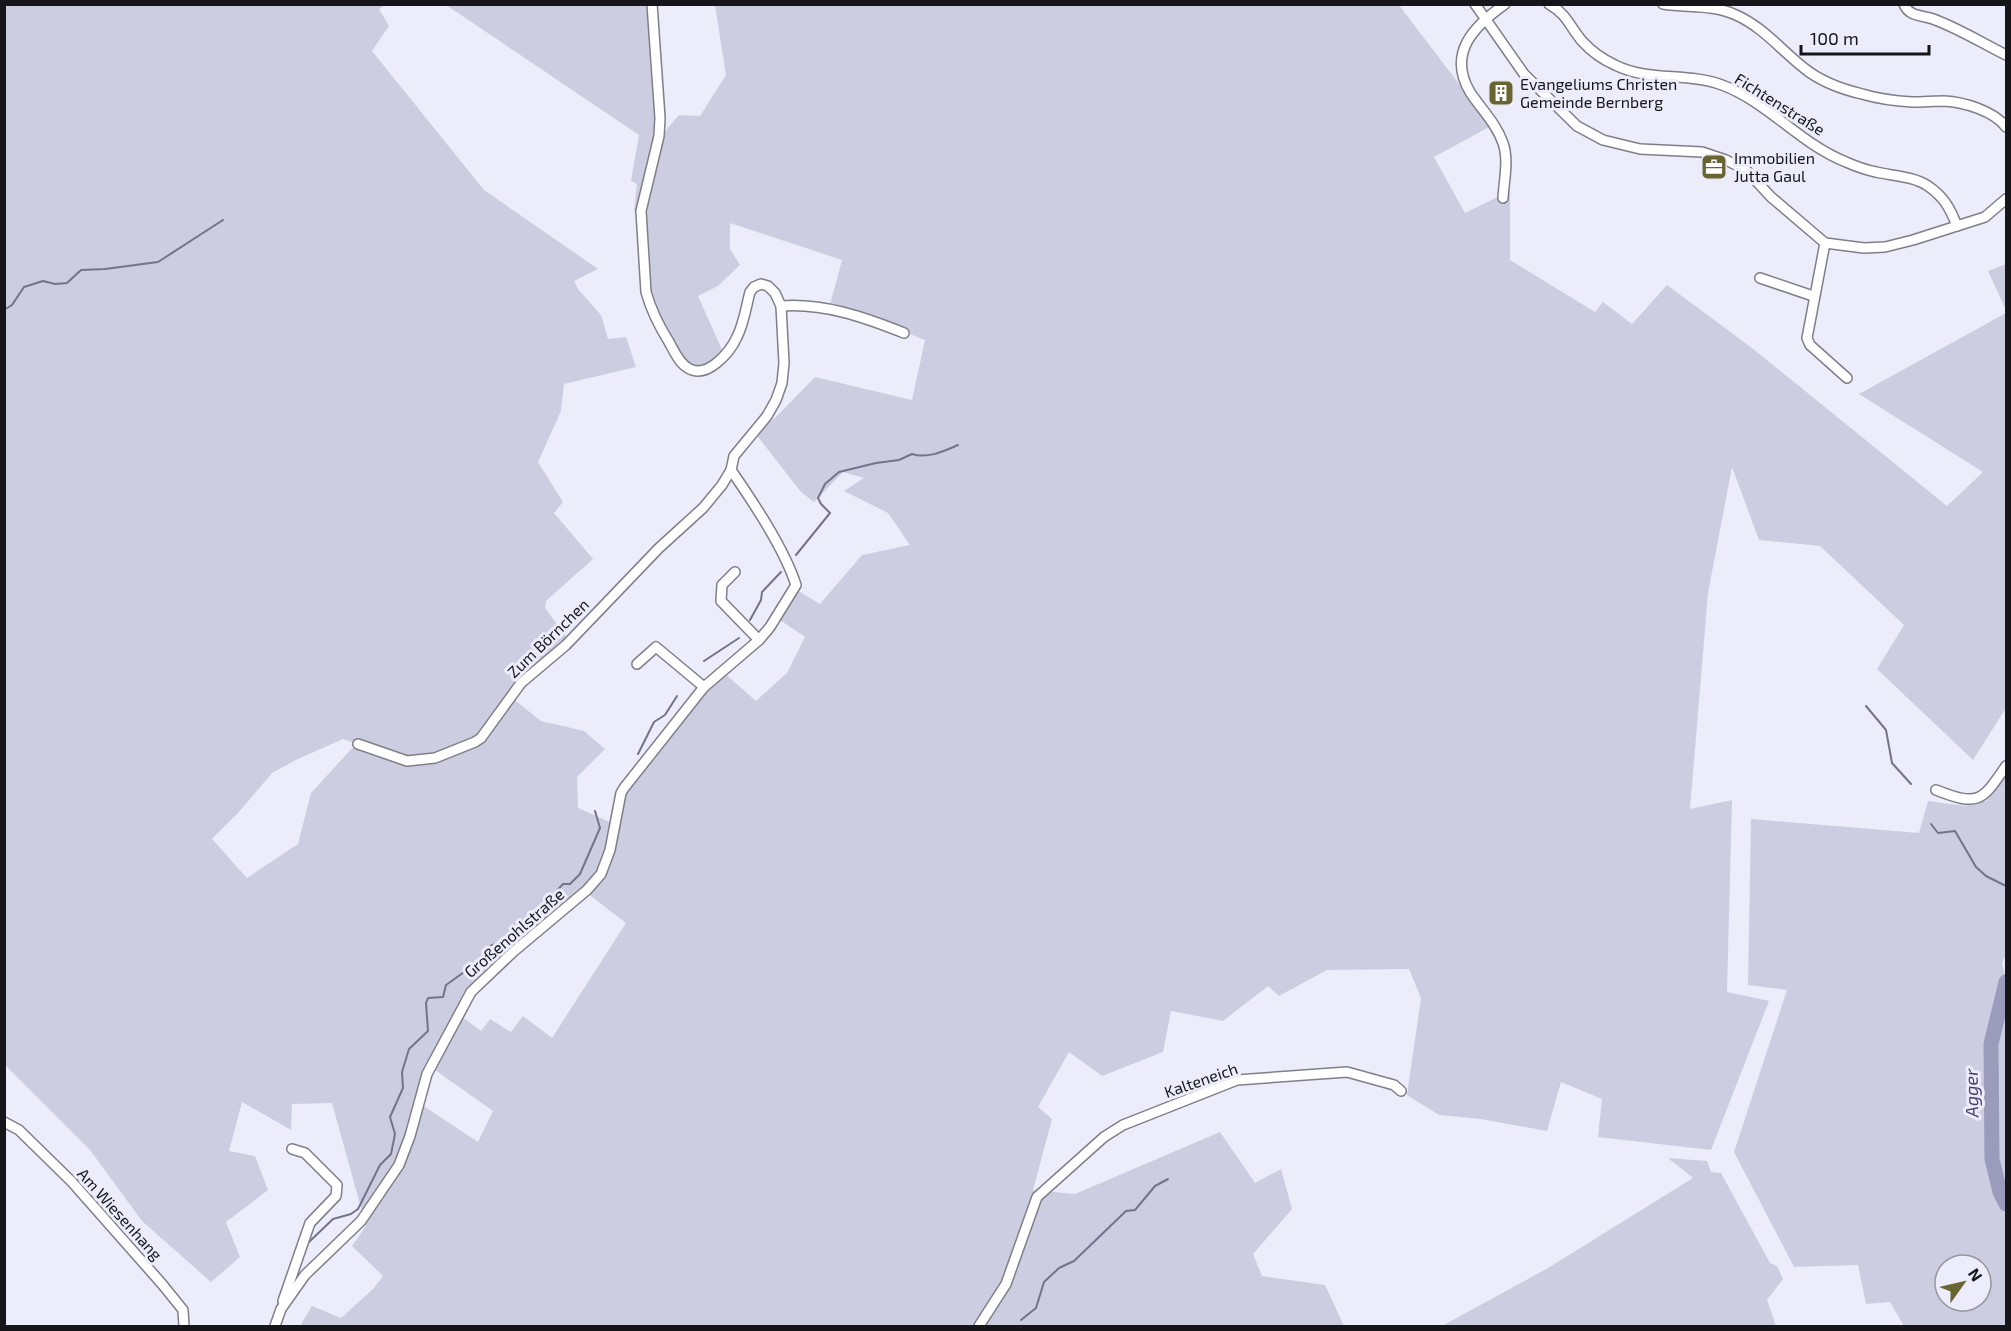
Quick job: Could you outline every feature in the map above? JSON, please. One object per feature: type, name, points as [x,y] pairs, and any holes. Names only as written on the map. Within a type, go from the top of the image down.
[{"type":"street","points":[[652,4],[660,118],[659,136],[641,211],[646,292],[659,326],[682,363],[698,372],[708,369],[728,350],[737,338],[750,292],[761,284],[775,292],[781,306],[830,308],[874,321],[903,333]]},
{"type":"street","points":[[1475,4],[1524,74],[1577,126],[1603,140],[1640,149],[1702,152],[1727,161],[1746,170],[1771,197],[1825,243],[1864,248],[1885,247],[1985,217],[2007,199]]},
{"type":"street","points":[[1503,198],[1506,154],[1495,127],[1470,92],[1462,74],[1461,58],[1475,29],[1505,4]]},
{"type":"street","name":"Fichtenstraße","points":[[1549,4],[1562,12],[1583,41],[1614,65],[1636,74],[1701,79],[1721,84],[1741,93],[1791,129],[1842,161],[1873,172],[1905,177],[1925,184],[1942,196],[1957,226]]},
{"type":"street","points":[[1663,4],[1709,7],[1735,14],[1761,28],[1803,68],[1821,80],[1846,90],[1879,99],[1914,102],[1946,101],[1968,105],[1987,113],[2007,127]]},
{"type":"street","points":[[1904,4],[1906,9],[1914,15],[1932,19],[2007,55]]},
{"type":"street","points":[[1825,243],[1813,296],[1807,338],[1810,345],[1847,378]]},
{"type":"street","points":[[1760,278],[1813,296]]},
{"type":"street","name":"Zum Börnchen","points":[[358,744],[407,761],[435,758],[482,738],[521,683],[566,645],[659,548],[703,508],[722,485],[731,470],[734,456],[777,400],[784,363],[781,306]]},
{"type":"street","points":[[637,664],[656,647],[704,687],[759,640],[770,627],[796,585],[791,569],[731,470]]},
{"type":"street","points":[[735,572],[722,585],[721,601],[759,640]]},
{"type":"street","name":"Großenohlstraße","points":[[275,1326],[281,1309],[305,1275],[361,1221],[399,1165],[410,1136],[427,1074],[471,992],[513,952],[587,890],[602,874],[610,850],[621,793],[704,687]]},
{"type":"street","points":[[1936,790],[1951,796],[1976,800],[1989,791],[2007,766]]},
{"type":"street","name":"Kalteneich","points":[[979,1326],[1006,1284],[1037,1197],[1104,1137],[1123,1125],[1237,1080],[1347,1072],[1394,1085],[1401,1091]]},
{"type":"street","name":"Am Wiesenhang","points":[[4,1122],[19,1130],[72,1182],[183,1310],[184,1326]]},
{"type":"street","points":[[281,1309],[310,1223],[336,1196],[337,1185],[305,1153],[292,1149]]},
{"type":"shaded area","points":[[4,5],[385,5],[379,9],[389,26],[372,51],[484,190],[598,269],[574,281],[578,289],[601,315],[608,339],[626,337],[636,367],[564,384],[561,411],[538,462],[563,502],[554,513],[593,559],[546,601],[545,608],[568,639],[536,668],[512,698],[541,721],[584,731],[605,749],[577,777],[578,808],[612,823],[621,794],[705,688],[723,672],[756,701],[787,673],[805,637],[777,618],[795,589],[820,604],[862,555],[910,545],[888,513],[844,491],[864,478],[843,472],[814,502],[801,492],[755,433],[775,418],[815,377],[912,400],[925,340],[830,305],[842,260],[730,223],[730,249],[740,265],[718,286],[698,296],[723,352],[706,366],[698,367],[687,362],[658,319],[649,293],[644,213],[660,143],[667,129],[679,115],[700,116],[726,75],[715,5],[1399,5],[1491,126],[1434,157],[1465,213],[1510,191],[1510,260],[1595,312],[1603,302],[1632,324],[1667,285],[1752,348],[1947,506],[1983,472],[1859,394],[2006,313],[2006,708],[1973,760],[1877,669],[1904,625],[1820,546],[1759,540],[1732,467],[1708,593],[1690,809],[1732,800],[1727,992],[1769,1001],[1711,1150],[1598,1137],[1602,1099],[1561,1082],[1547,1131],[1481,1119],[1439,1115],[1407,1095],[1421,998],[1409,969],[1327,970],[1279,996],[1268,986],[1223,1021],[1171,1011],[1163,1052],[1102,1076],[1069,1052],[1038,1107],[1052,1119],[1033,1190],[1075,1194],[1220,1132],[1255,1183],[1281,1169],[1292,1209],[1253,1254],[1262,1276],[1325,1285],[1344,1326],[300,1326],[312,1306],[341,1318],[373,1289],[383,1276],[352,1246],[366,1226],[332,1103],[292,1104],[291,1130],[242,1102],[229,1151],[255,1156],[268,1190],[226,1222],[240,1257],[211,1282],[142,1221],[90,1150],[5,1065]],"holes":[[[511,699],[483,739],[431,758],[393,758],[355,745],[311,793],[298,844],[247,878],[212,839],[239,812],[272,773],[298,759],[343,739],[394,756],[430,755],[481,737]],[[587,893],[626,923],[552,1038],[523,1016],[511,1032],[490,1019],[481,1031],[461,1016],[473,993]],[[435,1070],[493,1111],[478,1142],[422,1105],[430,1078]]]},
{"type":"shaded area","points":[[446,5],[651,5],[658,117],[638,212],[634,211],[637,184],[631,181],[639,135]]},
{"type":"shaded area","points":[[2006,264],[2006,310],[1988,271]]},
{"type":"shaded area","points":[[2006,776],[2006,954],[2002,963],[2006,979],[2006,1326],[1904,1326],[1890,1302],[1866,1304],[1858,1265],[1794,1267],[1734,1152],[1787,990],[1748,985],[1751,819],[1919,833],[1928,801],[1965,806],[1986,801]]},
{"type":"shaded area","points":[[1668,1158],[1707,1161],[1711,1172],[1721,1173],[1770,1263],[1777,1266],[1783,1279],[1767,1300],[1776,1326],[1442,1326],[1548,1268],[1693,1178]]},
{"type":"waterway","points":[[4,310],[12,305],[24,287],[43,281],[55,284],[67,283],[81,270],[158,262],[223,220]]},
{"type":"waterway","points":[[796,555],[830,513],[818,498],[825,484],[839,472],[899,460],[912,454],[924,456],[936,454],[958,445]]},
{"type":"waterway","points":[[750,620],[761,600],[762,592],[781,572]]},
{"type":"waterway","points":[[704,661],[739,638]]},
{"type":"waterway","points":[[638,754],[654,722],[665,715],[677,696]]},
{"type":"waterway","points":[[1866,706],[1886,730],[1892,763],[1911,784]]},
{"type":"waterway","points":[[308,1243],[333,1219],[351,1214],[358,1209],[380,1165],[391,1154],[395,1134],[390,1117],[403,1088],[402,1072],[409,1049],[428,1031],[426,1003],[428,998],[443,997],[446,985],[481,960],[490,946],[514,934],[520,922],[537,912],[563,884],[570,884],[580,874],[600,828],[595,811]]},
{"type":"waterway","points":[[1931,824],[1938,833],[1955,831],[1976,867],[1986,876],[2006,886]]},
{"type":"waterway","name":"Agger","points":[[2006,982],[1991,1044],[1992,1159],[2000,1192],[2006,1204]]},
{"type":"waterway","points":[[1021,1320],[1036,1308],[1044,1282],[1059,1268],[1074,1261],[1126,1211],[1135,1210],[1155,1186],[1168,1179]]},
{"type":"place","name":"Evangeliums Christen Gemeinde Bernberg","points":[[1501,93]]},
{"type":"place","name":"Immobilien Jutta Gaul","points":[[1714,167]]}]
